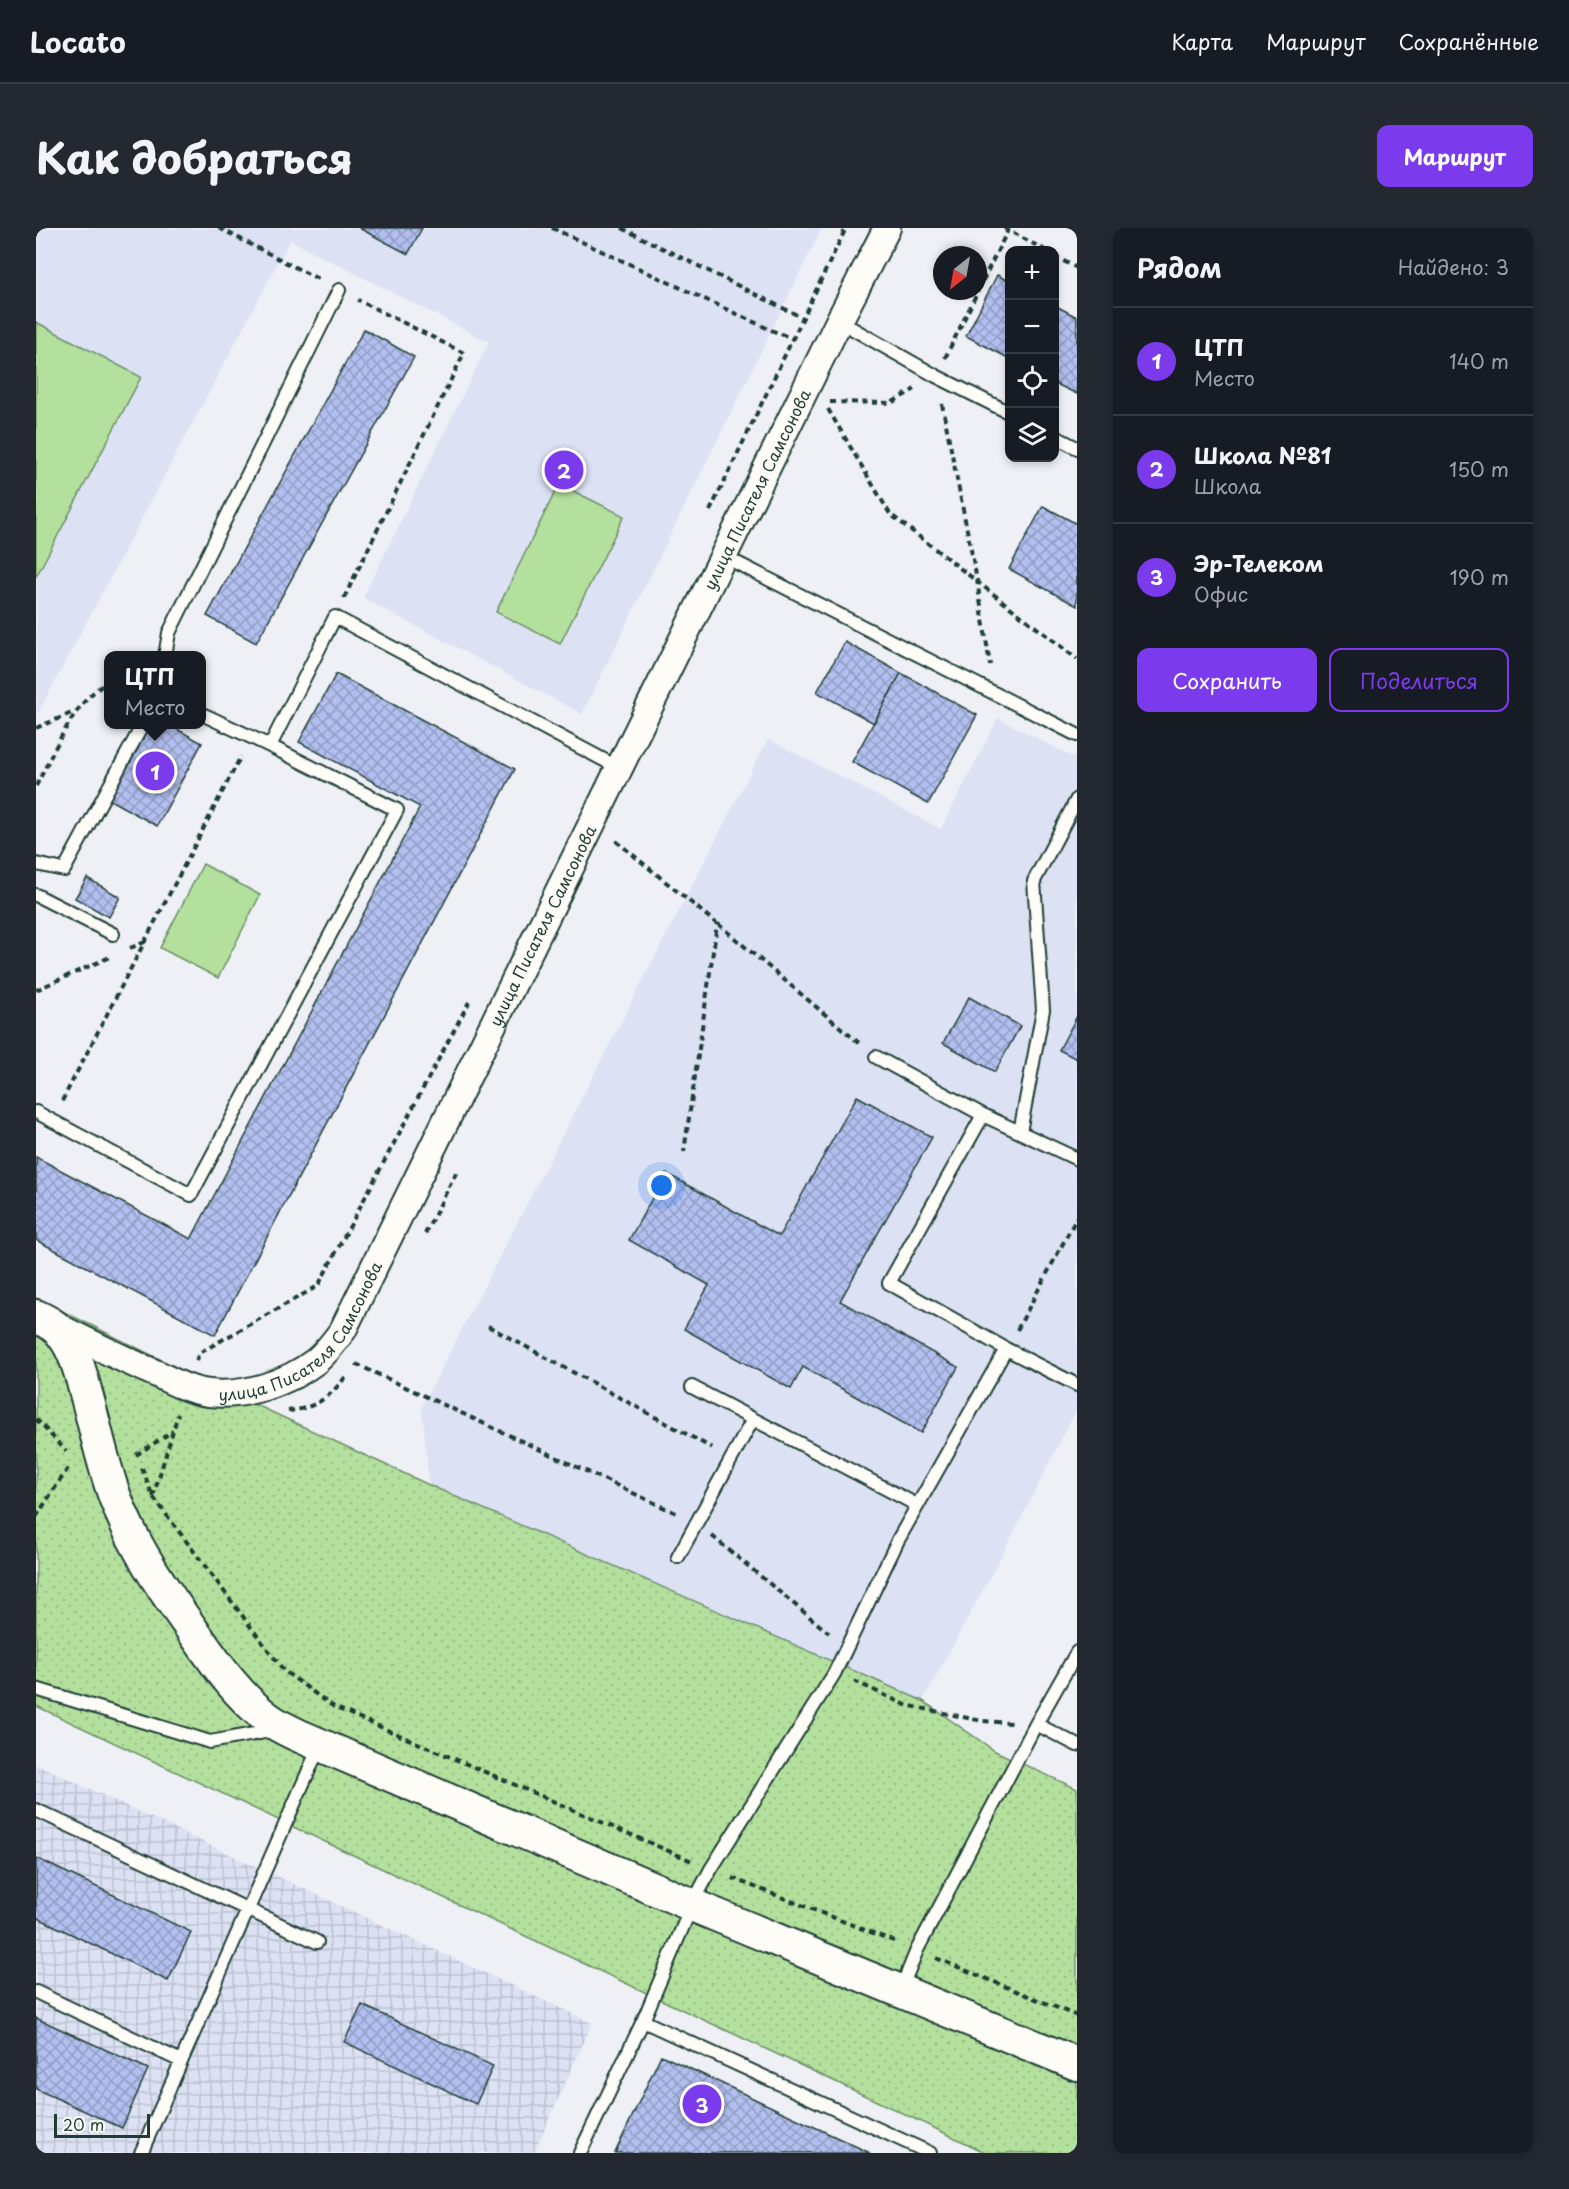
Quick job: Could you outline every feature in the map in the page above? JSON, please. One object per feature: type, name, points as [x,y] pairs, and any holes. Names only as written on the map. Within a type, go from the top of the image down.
[{"type":"street","name":"улица Писателя Самсонова","points":[[44,1320],[187,1387],[207,1393],[225,1394],[275,1383],[304,1370],[335,1340],[348,1319],[839,321],[887,228]]},
{"type":"street","points":[[44,1320],[68,1342],[77,1363],[88,1456],[116,1499],[139,1549],[164,1590],[236,1688],[266,1717],[283,1728],[320,1745],[692,1905],[1077,2064]]},
{"type":"lane","points":[[166,651],[169,633],[339,290]]},
{"type":"lane","points":[[839,321],[936,376],[1005,410]]},
{"type":"lane","points":[[1059,439],[1077,448]]},
{"type":"lane","points":[[723,556],[1077,735]]},
{"type":"lane","points":[[270,746],[335,617],[619,768]]},
{"type":"lane","points":[[36,1113],[191,1194],[397,810],[206,716]]},
{"type":"lane","points":[[36,864],[64,870],[139,729]]},
{"type":"lane","points":[[1020,1132],[1043,1010],[1034,881],[1077,799]]},
{"type":"lane","points":[[36,895],[113,934]]},
{"type":"lane","points":[[876,1057],[983,1115],[1077,1159]]},
{"type":"lane","points":[[983,1115],[889,1283],[1006,1349],[1077,1384]]},
{"type":"lane","points":[[580,2153],[643,2021],[692,1905],[711,1869],[834,1674],[897,1540],[1006,1349]]},
{"type":"lane","points":[[692,1387],[917,1505]]},
{"type":"lane","points":[[678,1557],[753,1419]]},
{"type":"lane","points":[[900,1991],[917,1950],[1036,1724],[1077,1652]]},
{"type":"lane","points":[[36,1689],[210,1742],[283,1728]]},
{"type":"lane","points":[[1036,1724],[1077,1745]]},
{"type":"lane","points":[[141,2153],[320,1745]]},
{"type":"lane","points":[[36,1810],[317,1942]]},
{"type":"lane","points":[[36,1992],[181,2061]]},
{"type":"lane","points":[[643,2021],[930,2153]]},
{"type":"path","points":[[219,228],[464,353],[335,617]]},
{"type":"path","points":[[552,228],[793,339]]},
{"type":"path","points":[[622,228],[803,318]]},
{"type":"path","points":[[710,512],[846,228]]},
{"type":"path","points":[[987,272],[1007,229],[1038,246]]},
{"type":"path","points":[[1059,259],[1077,268]]},
{"type":"path","points":[[974,300],[936,376],[891,403],[823,402],[890,514],[1077,658]]},
{"type":"path","points":[[936,376],[977,580],[995,695]]},
{"type":"path","points":[[36,786],[75,712],[104,685]]},
{"type":"path","points":[[36,728],[75,712]]},
{"type":"path","points":[[52,1121],[251,737]]},
{"type":"path","points":[[616,841],[876,1057]]},
{"type":"path","points":[[684,1152],[717,924]]},
{"type":"path","points":[[123,951],[145,942]]},
{"type":"path","points":[[36,990],[112,956]]},
{"type":"path","points":[[187,1387],[199,1353],[318,1286],[470,1000]]},
{"type":"path","points":[[1006,1349],[1077,1217]]},
{"type":"path","points":[[488,1326],[731,1458]]},
{"type":"path","points":[[356,1364],[696,1523],[846,1648]]},
{"type":"path","points":[[36,1517],[88,1456],[136,1455],[173,1431]]},
{"type":"path","points":[[136,1455],[153,1497],[285,1671],[334,1707],[711,1869],[1077,2016]]},
{"type":"path","points":[[834,1674],[867,1686],[906,1705],[982,1721],[1036,1724]]},
{"type":"shaded area","points":[[36,228],[822,228],[582,714],[363,598],[489,342],[290,240],[37,715]]},
{"type":"shaded area","points":[[998,718],[1077,759],[1077,1412],[923,1701],[429,1485],[422,1406],[768,739],[941,829]]},
{"type":"shaded area","points":[[36,1764],[592,2023],[534,2153],[36,2153]]},
{"type":"green space","points":[[36,322],[141,377],[36,577]]},
{"type":"green space","points":[[559,484],[624,516],[560,644],[496,612]]},
{"type":"green space","points":[[203,864],[260,895],[218,978],[160,948]]},
{"type":"green space","points":[[36,1298],[194,1376],[429,1485],[923,1701],[995,1751],[1077,1789],[1077,2153],[987,2153],[36,1706]]},
{"type":"building","points":[[359,228],[422,228],[408,254]]},
{"type":"building","points":[[997,275],[1005,279],[1005,356],[966,336],[984,300],[987,300],[987,295]]},
{"type":"building","points":[[1059,308],[1077,317],[1077,394],[1059,385]]},
{"type":"building","points":[[364,329],[414,357],[256,643],[207,616]]},
{"type":"building","points":[[1043,506],[1077,524],[1077,606],[1009,569]]},
{"type":"building","points":[[845,642],[901,673],[874,723],[817,692]]},
{"type":"building","points":[[901,673],[977,715],[928,804],[852,762]]},
{"type":"building","points":[[336,674],[515,769],[215,1335],[36,1240],[36,1157],[191,1239],[420,807],[299,742]]},
{"type":"building","points":[[145,729],[177,729],[202,743],[157,826],[108,799]]},
{"type":"building","points":[[87,878],[120,897],[109,917],[75,898]]},
{"type":"building","points":[[969,997],[1020,1026],[995,1072],[943,1043]]},
{"type":"building","points":[[1077,1016],[1077,1059],[1059,1050]]},
{"type":"building","points":[[857,1096],[932,1137],[840,1301],[958,1367],[921,1433],[803,1367],[791,1389],[684,1329],[709,1285],[629,1240],[666,1173],[779,1236]]},
{"type":"building","points":[[36,1858],[191,1932],[168,1981],[36,1917]]},
{"type":"building","points":[[362,2005],[493,2066],[476,2104],[344,2042]]},
{"type":"building","points":[[36,2018],[148,2069],[122,2128],[36,2089]]},
{"type":"building","points":[[661,2055],[870,2153],[615,2153]]},
{"type":"place","name":"Школа №81","points":[[564,470]]},
{"type":"place","name":"ЦТП","points":[[155,771]]},
{"type":"place","name":"Эр-Телеком","points":[[702,2104]]}]
